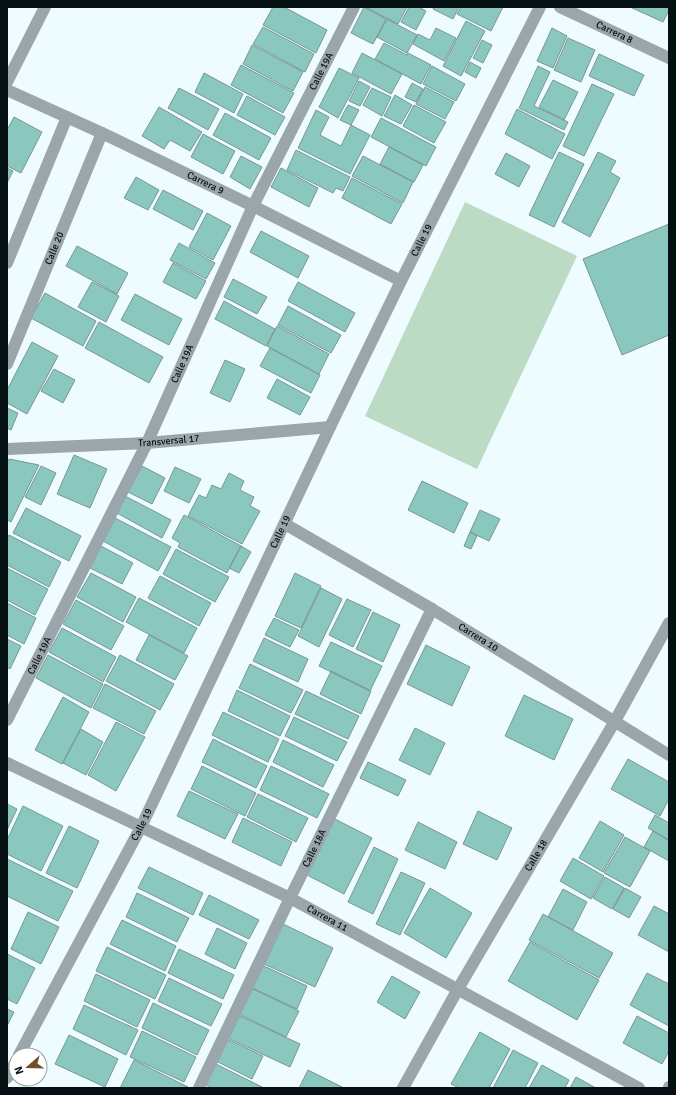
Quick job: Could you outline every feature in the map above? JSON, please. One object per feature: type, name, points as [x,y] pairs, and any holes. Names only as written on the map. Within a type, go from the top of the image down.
[{"type":"street","points":[[7,82],[45,7]]},
{"type":"street","name":"Calle 19A","points":[[7,720],[146,443],[253,206],[354,7]]},
{"type":"street","name":"Calle 19","points":[[23,1047],[141,827],[330,427],[401,281],[540,7]]},
{"type":"street","name":"Carrera 8","points":[[565,8],[669,58]]},
{"type":"street","name":"Carrera 9","points":[[7,90],[102,133],[253,206],[401,281]]},
{"type":"street","points":[[7,263],[66,117]]},
{"type":"street","name":"Calle 20","points":[[7,364],[102,133]]},
{"type":"street","name":"Transversal 17","points":[[7,449],[146,443],[330,427]]},
{"type":"street","name":"Carrera 10","points":[[284,524],[432,609],[669,755]]},
{"type":"street","name":"Calle 18A","points":[[199,1088],[290,898],[432,609]]},
{"type":"street","name":"Calle 18","points":[[403,1088],[458,989],[615,722],[669,623]]},
{"type":"street","name":"Carrera 11","points":[[7,763],[290,898],[639,1088]]},
{"type":"green space","points":[[465,202],[577,256],[477,469],[365,416]]},
{"type":"building","points":[[273,7],[284,7],[327,30],[316,53],[263,25]]},
{"type":"building","points":[[364,7],[386,19],[373,44],[351,33]]},
{"type":"building","points":[[365,7],[407,7],[398,24]]},
{"type":"building","points":[[409,7],[419,7],[426,11],[416,30],[401,22]]},
{"type":"building","points":[[434,7],[459,7],[453,19],[433,9]]},
{"type":"building","points":[[461,7],[503,7],[491,31],[457,14]]},
{"type":"building","points":[[630,7],[669,7],[669,10],[663,22]]},
{"type":"building","points":[[387,19],[417,35],[407,53],[377,37]]},
{"type":"building","points":[[466,21],[485,31],[461,76],[443,66]]},
{"type":"building","points":[[263,27],[314,54],[305,72],[253,44]]},
{"type":"building","points":[[436,28],[456,38],[444,61],[413,44],[418,34],[430,40]]},
{"type":"building","points":[[552,28],[567,36],[553,68],[537,61]]},
{"type":"building","points":[[568,38],[595,50],[581,82],[554,70]]},
{"type":"building","points":[[482,40],[492,45],[483,63],[473,58]]},
{"type":"building","points":[[384,43],[431,65],[421,84],[375,59]]},
{"type":"building","points":[[252,45],[303,72],[293,91],[243,64]]},
{"type":"building","points":[[362,53],[402,74],[391,94],[352,73]]},
{"type":"building","points":[[599,54],[644,75],[634,96],[589,76]]},
{"type":"building","points":[[470,62],[481,68],[476,78],[465,72]]},
{"type":"building","points":[[241,65],[294,93],[283,113],[231,85]]},
{"type":"building","points":[[432,66],[465,84],[456,101],[423,84]]},
{"type":"building","points":[[538,66],[550,72],[534,106],[568,122],[564,130],[519,108]]},
{"type":"building","points":[[339,68],[359,78],[338,118],[319,107]]},
{"type":"building","points":[[204,73],[243,94],[234,113],[195,92]]},
{"type":"building","points":[[553,80],[578,92],[564,120],[539,107]]},
{"type":"building","points":[[359,81],[370,87],[360,106],[349,101]]},
{"type":"building","points":[[412,83],[423,89],[416,102],[405,97]]},
{"type":"building","points":[[592,84],[614,94],[584,156],[563,146]]},
{"type":"building","points":[[425,87],[454,102],[445,119],[416,104]]},
{"type":"building","points":[[179,88],[219,109],[208,130],[168,108]]},
{"type":"building","points":[[372,88],[391,97],[382,116],[363,105]]},
{"type":"building","points":[[395,95],[412,105],[401,124],[384,116]]},
{"type":"building","points":[[247,96],[285,117],[275,135],[237,115]]},
{"type":"building","points":[[348,105],[359,110],[351,125],[340,120]]},
{"type":"building","points":[[414,105],[446,122],[434,143],[403,126]]},
{"type":"building","points":[[159,107],[202,132],[190,151],[170,140],[164,149],[142,136]]},
{"type":"building","points":[[517,109],[565,134],[552,159],[505,134]]},
{"type":"building","points":[[316,110],[329,117],[320,135],[341,146],[351,125],[370,135],[350,174],[298,148]]},
{"type":"building","points":[[225,113],[271,138],[259,160],[213,135]]},
{"type":"building","points":[[14,117],[42,132],[21,173],[7,166],[7,130]]},
{"type":"building","points":[[381,118],[436,147],[426,166],[371,137]]},
{"type":"building","points":[[203,134],[235,151],[223,174],[191,157]]},
{"type":"building","points":[[389,147],[423,165],[414,182],[380,164]]},
{"type":"building","points":[[296,150],[350,177],[343,191],[336,188],[333,193],[287,170]]},
{"type":"building","points":[[559,152],[584,164],[554,227],[529,215]]},
{"type":"building","points":[[598,152],[616,161],[610,172],[620,178],[590,237],[562,222]]},
{"type":"building","points":[[506,153],[530,166],[519,187],[495,174]]},
{"type":"building","points":[[241,156],[262,167],[250,189],[230,177]]},
{"type":"building","points":[[363,156],[413,182],[403,203],[352,176]]},
{"type":"building","points":[[7,168],[13,171],[7,183]]},
{"type":"building","points":[[281,168],[318,188],[309,207],[271,187]]},
{"type":"building","points":[[136,177],[159,190],[148,210],[124,198]]},
{"type":"building","points":[[352,178],[402,204],[391,224],[342,198]]},
{"type":"building","points":[[163,190],[203,211],[193,230],[153,209]]},
{"type":"building","points":[[207,213],[231,226],[213,260],[189,247]]},
{"type":"building","points":[[669,224],[669,335],[622,355],[583,259]]},
{"type":"building","points":[[261,231],[309,256],[298,278],[250,252]]},
{"type":"building","points":[[179,243],[215,263],[206,279],[170,260]]},
{"type":"building","points":[[77,246],[128,273],[117,294],[66,266]]},
{"type":"building","points":[[173,263],[206,281],[196,299],[163,282]]},
{"type":"building","points":[[233,279],[267,297],[257,314],[224,297]]},
{"type":"building","points":[[92,282],[119,296],[106,322],[78,307]]},
{"type":"building","points":[[298,282],[355,313],[345,332],[288,301]]},
{"type":"building","points":[[45,293],[96,321],[83,346],[31,318]]},
{"type":"building","points":[[135,294],[182,319],[169,345],[121,320]]},
{"type":"building","points":[[224,301],[275,329],[266,346],[215,319]]},
{"type":"building","points":[[288,306],[341,335],[331,353],[278,325]]},
{"type":"building","points":[[99,322],[163,357],[149,383],[85,348]]},
{"type":"building","points":[[277,326],[329,354],[319,374],[267,346]]},
{"type":"building","points":[[32,342],[58,356],[27,414],[7,403],[7,390]]},
{"type":"building","points":[[270,348],[320,375],[311,393],[260,366]]},
{"type":"building","points":[[225,360],[245,369],[230,402],[210,393]]},
{"type":"building","points":[[54,369],[75,380],[63,403],[41,391]]},
{"type":"building","points":[[277,379],[310,397],[300,415],[267,398]]},
{"type":"building","points":[[7,408],[18,413],[11,430],[7,428]]},
{"type":"building","points":[[74,455],[107,469],[90,508],[57,494]]},
{"type":"building","points":[[9,459],[39,465],[11,522],[7,520],[7,463]]},
{"type":"building","points":[[41,466],[56,473],[41,505],[25,497]]},
{"type":"building","points":[[142,466],[165,478],[152,504],[128,492]]},
{"type":"building","points":[[175,467],[201,479],[189,503],[164,491]]},
{"type":"building","points":[[229,473],[244,481],[240,490],[254,497],[250,506],[260,511],[242,544],[188,516],[199,495],[206,498],[212,485],[221,489]]},
{"type":"building","points":[[422,481],[468,503],[454,533],[408,510]]},
{"type":"building","points":[[125,496],[171,520],[162,538],[117,513]]},
{"type":"building","points":[[26,508],[81,536],[69,561],[13,533]]},
{"type":"building","points":[[480,510],[500,519],[489,541],[470,532]]},
{"type":"building","points":[[184,515],[241,546],[227,573],[178,547],[180,543],[172,538]]},
{"type":"building","points":[[115,518],[171,547],[158,571],[103,541]]},
{"type":"building","points":[[470,532],[477,536],[471,549],[464,546]]},
{"type":"building","points":[[9,535],[61,562],[49,587],[7,565],[7,539]]},
{"type":"building","points":[[101,546],[133,563],[122,584],[90,568]]},
{"type":"building","points":[[241,546],[251,552],[239,573],[229,568]]},
{"type":"building","points":[[176,549],[229,577],[215,602],[163,574]]},
{"type":"building","points":[[7,568],[48,589],[35,615],[7,600]]},
{"type":"building","points":[[91,573],[136,597],[123,622],[77,597]]},
{"type":"building","points":[[295,573],[321,586],[301,628],[275,616]]},
{"type":"building","points":[[160,576],[211,603],[199,626],[148,598]]},
{"type":"building","points":[[321,588],[342,599],[319,647],[298,636]]},
{"type":"building","points":[[139,598],[197,628],[184,653],[126,622]]},
{"type":"building","points":[[347,599],[371,610],[353,647],[329,635]]},
{"type":"building","points":[[76,600],[124,626],[111,650],[63,624]]},
{"type":"building","points":[[7,603],[36,618],[24,644],[7,635]]},
{"type":"building","points":[[373,612],[400,625],[383,662],[356,649]]},
{"type":"building","points":[[274,618],[299,630],[290,647],[265,635]]},
{"type":"building","points":[[62,628],[116,657],[103,682],[49,652]]},
{"type":"building","points":[[149,635],[188,656],[175,680],[136,660]]},
{"type":"building","points":[[264,638],[308,659],[298,682],[253,661]]},
{"type":"building","points":[[7,639],[21,646],[10,669],[7,667]]},
{"type":"building","points":[[331,642],[382,666],[370,691],[319,666]]},
{"type":"building","points":[[426,645],[470,667],[452,706],[407,684]]},
{"type":"building","points":[[48,655],[103,684],[91,708],[36,678]]},
{"type":"building","points":[[120,655],[174,684],[160,710],[106,681]]},
{"type":"building","points":[[250,664],[303,690],[291,713],[239,688]]},
{"type":"building","points":[[331,671],[371,691],[361,714],[320,694]]},
{"type":"building","points":[[105,684],[156,711],[144,734],[93,708]]},
{"type":"building","points":[[237,690],[290,716],[280,736],[228,711]]},
{"type":"building","points":[[306,691],[359,716],[348,739],[295,714]]},
{"type":"building","points":[[524,695],[573,719],[554,760],[505,736]]},
{"type":"building","points":[[63,697],[89,712],[62,764],[35,750]]},
{"type":"building","points":[[223,712],[279,739],[268,762],[212,735]]},
{"type":"building","points":[[294,717],[347,742],[337,761],[285,736]]},
{"type":"building","points":[[116,722],[145,737],[116,791],[88,775]]},
{"type":"building","points":[[415,728],[445,743],[430,775],[399,760]]},
{"type":"building","points":[[81,729],[103,742],[86,775],[63,763]]},
{"type":"building","points":[[213,739],[267,766],[256,788],[202,762]]},
{"type":"building","points":[[283,740],[334,765],[323,787],[273,762]]},
{"type":"building","points":[[628,759],[669,782],[669,799],[660,816],[611,789]]},
{"type":"building","points":[[368,762],[406,780],[398,796],[360,778]]},
{"type":"building","points":[[202,766],[256,793],[245,816],[191,789]]},
{"type":"building","points":[[271,766],[329,794],[317,818],[260,790]]},
{"type":"building","points":[[189,791],[238,814],[225,839],[177,816]]},
{"type":"building","points":[[258,794],[308,818],[296,842],[247,817]]},
{"type":"building","points":[[7,804],[17,809],[7,830]]},
{"type":"building","points":[[23,806],[63,826],[41,871],[7,854],[7,840]]},
{"type":"building","points":[[478,811],[512,828],[497,860],[463,844]]},
{"type":"building","points":[[655,815],[669,823],[669,840],[648,828]]},
{"type":"building","points":[[243,818],[292,842],[281,866],[232,842]]},
{"type":"building","points":[[335,819],[372,838],[344,894],[307,875]]},
{"type":"building","points":[[600,821],[624,835],[603,872],[579,858]]},
{"type":"building","points":[[418,822],[457,842],[445,869],[405,850]]},
{"type":"building","points":[[69,826],[99,841],[77,888],[46,873]]},
{"type":"building","points":[[653,831],[669,841],[669,861],[644,847]]},
{"type":"building","points":[[625,837],[650,851],[630,887],[604,873]]},
{"type":"building","points":[[374,847],[398,859],[373,914],[348,902]]},
{"type":"building","points":[[573,858],[604,876],[591,899],[560,881]]},
{"type":"building","points":[[7,859],[73,891],[58,921],[7,896]]},
{"type":"building","points":[[149,867],[203,893],[193,915],[138,888]]},
{"type":"building","points":[[401,872],[425,883],[400,935],[376,924]]},
{"type":"building","points":[[605,877],[624,888],[612,909],[593,898]]},
{"type":"building","points":[[430,888],[472,913],[446,958],[404,933]]},
{"type":"building","points":[[625,888],[641,897],[629,918],[613,909]]},
{"type":"building","points":[[563,889],[587,902],[573,930],[548,917]]},
{"type":"building","points":[[137,893],[189,918],[177,942],[126,917]]},
{"type":"building","points":[[209,895],[259,920],[249,939],[199,915]]},
{"type":"building","points":[[654,906],[669,914],[669,952],[638,935]]},
{"type":"building","points":[[28,912],[59,927],[41,964],[11,949]]},
{"type":"building","points":[[543,914],[613,953],[599,978],[529,940]]},
{"type":"building","points":[[122,920],[176,946],[165,971],[110,944]]},
{"type":"building","points":[[283,924],[333,948],[315,987],[264,964]]},
{"type":"building","points":[[217,928],[247,943],[235,969],[205,954]]},
{"type":"building","points":[[530,942],[599,980],[577,1020],[508,981]]},
{"type":"building","points":[[107,947],[166,975],[155,999],[96,971]]},
{"type":"building","points":[[179,949],[234,975],[223,999],[168,973]]},
{"type":"building","points":[[7,954],[35,968],[17,1004],[7,999]]},
{"type":"building","points":[[262,965],[307,986],[297,1009],[252,988]]},
{"type":"building","points":[[647,973],[669,984],[669,1026],[630,1005]]},
{"type":"building","points":[[96,974],[150,1000],[137,1027],[84,1001]]},
{"type":"building","points":[[392,976],[420,992],[405,1019],[377,1002]]},
{"type":"building","points":[[169,978],[222,1004],[211,1026],[158,1001]]},
{"type":"building","points":[[251,988],[299,1011],[286,1037],[239,1014]]},
{"type":"building","points":[[153,1003],[209,1030],[197,1055],[142,1028]]},
{"type":"building","points":[[84,1005],[138,1030],[126,1055],[73,1029]]},
{"type":"building","points":[[7,1009],[14,1012],[7,1026]]},
{"type":"building","points":[[238,1015],[300,1044],[290,1067],[228,1038]]},
{"type":"building","points":[[637,1016],[669,1033],[669,1051],[662,1064],[623,1043]]},
{"type":"building","points":[[142,1031],[196,1057],[184,1082],[130,1057]]},
{"type":"building","points":[[480,1032],[510,1049],[489,1088],[459,1088],[451,1084]]},
{"type":"building","points":[[69,1035],[118,1059],[105,1087],[55,1064]]},
{"type":"building","points":[[227,1039],[263,1056],[252,1079],[216,1061]]},
{"type":"building","points":[[513,1050],[538,1063],[525,1088],[493,1088]]},
{"type":"building","points":[[134,1060],[188,1087],[188,1088],[120,1088]]},
{"type":"building","points":[[216,1064],[264,1088],[212,1088],[206,1085]]},
{"type":"building","points":[[542,1065],[569,1080],[565,1088],[529,1088]]},
{"type":"building","points":[[308,1070],[344,1088],[299,1088]]},
{"type":"building","points":[[576,1077],[596,1088],[570,1088]]}]
